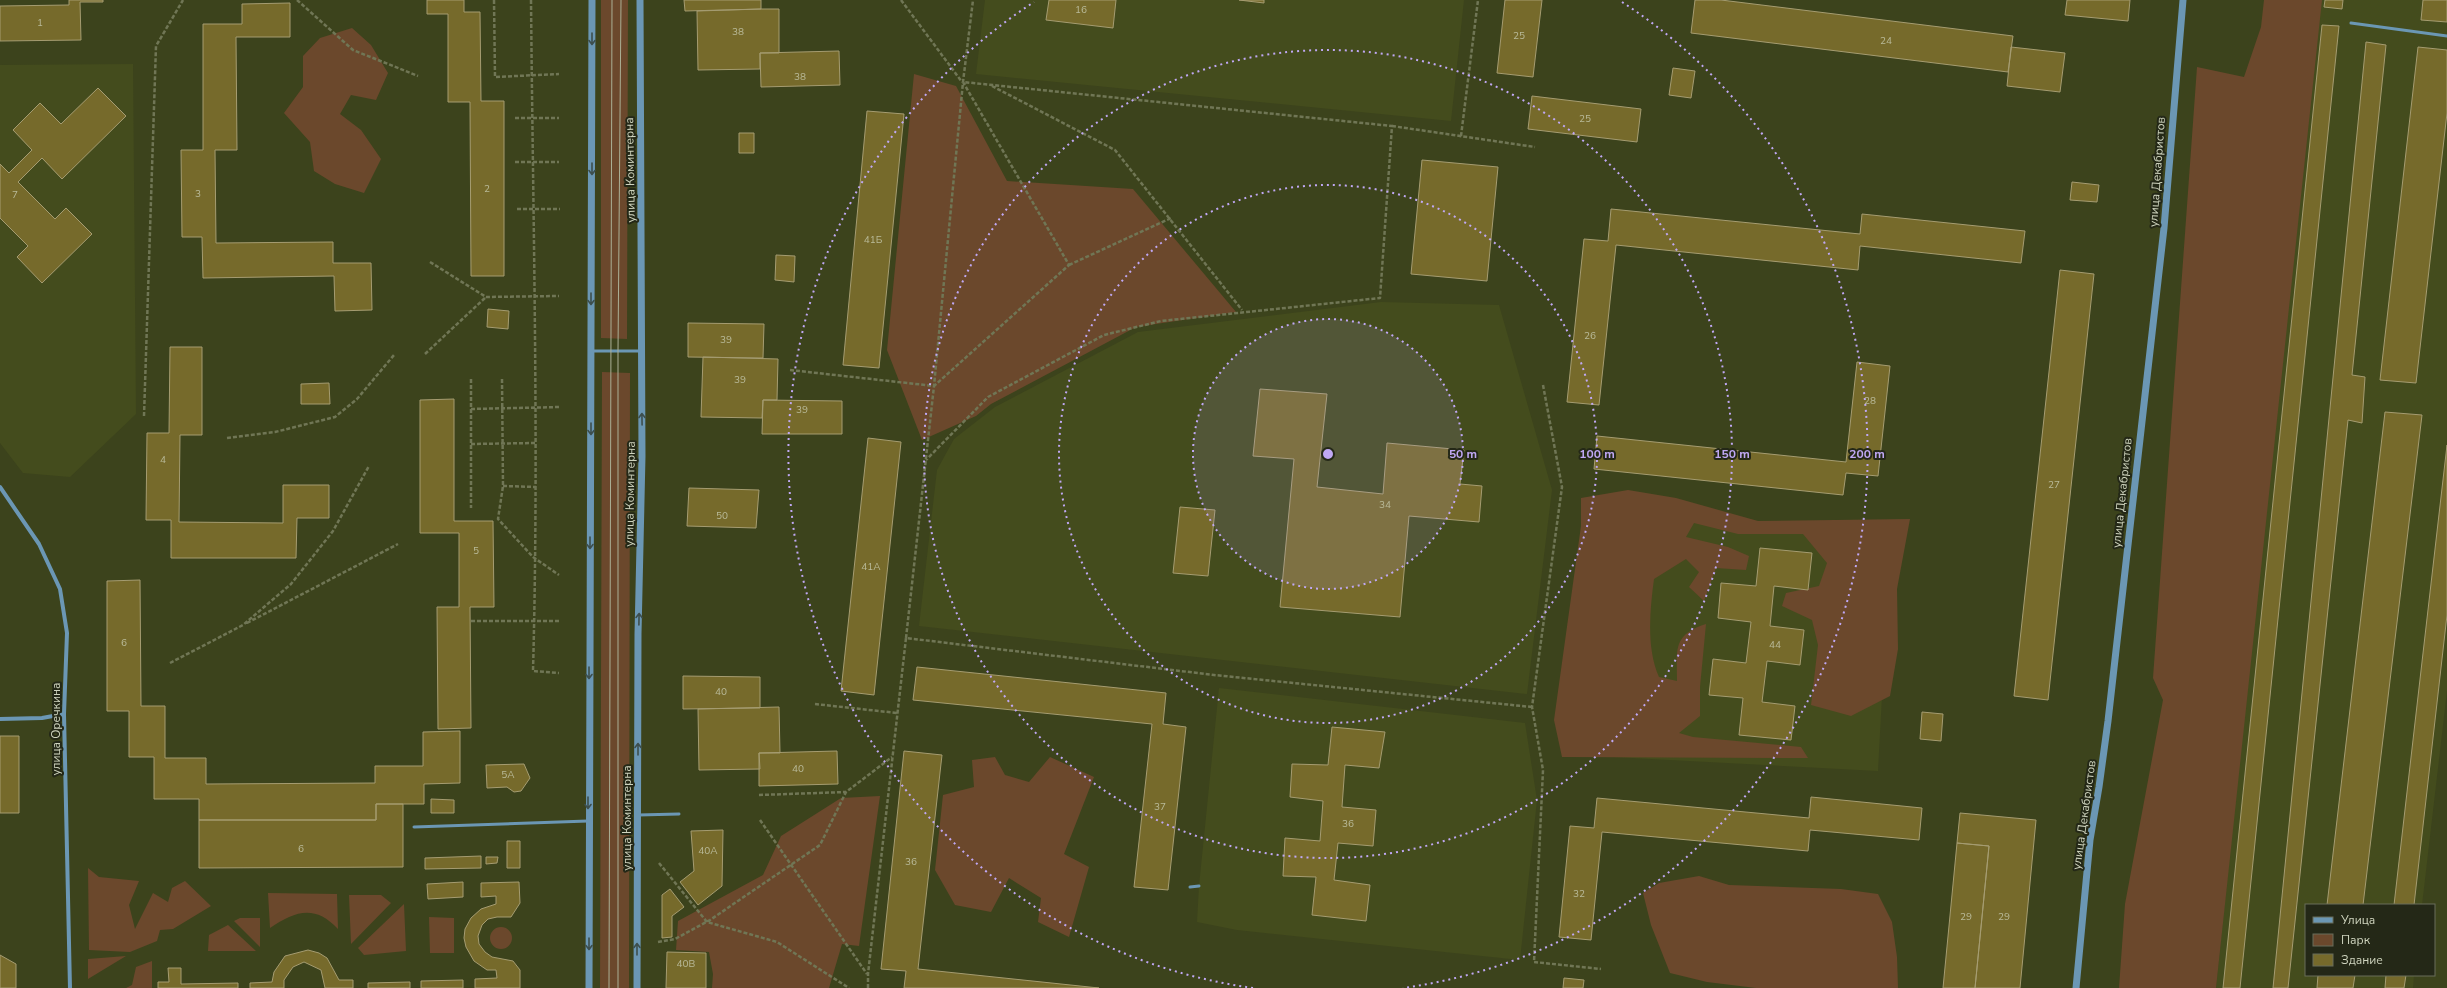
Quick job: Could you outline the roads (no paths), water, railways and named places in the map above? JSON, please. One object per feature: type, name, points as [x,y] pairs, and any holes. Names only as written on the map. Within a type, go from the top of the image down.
[{"type":"street","points":[[589,988],[588,821],[592,0]]},
{"type":"street","name":"улица Коминтерна","points":[[637,988],[638,641],[642,456],[640,0]]},
{"type":"street","name":"улица Декабристов","points":[[2076,988],[2090,840],[2108,721],[2164,228],[2183,0]]},
{"type":"street","name":"улица Оречкина","points":[[0,487],[38,544],[60,589],[67,633],[64,714],[70,988]]},
{"type":"street","points":[[0,719],[42,718],[64,714]]},
{"type":"lane","points":[[2351,23],[2447,36]]},
{"type":"lane","points":[[591,351],[641,351]]},
{"type":"lane","points":[[638,815],[679,814]]},
{"type":"lane","points":[[414,828],[588,821]]},
{"type":"lane","points":[[1190,887],[1199,886]]},
{"type":"tram line","points":[[609,988],[612,0]]},
{"type":"tram line","points":[[618,988],[618,351],[621,0]]}]
